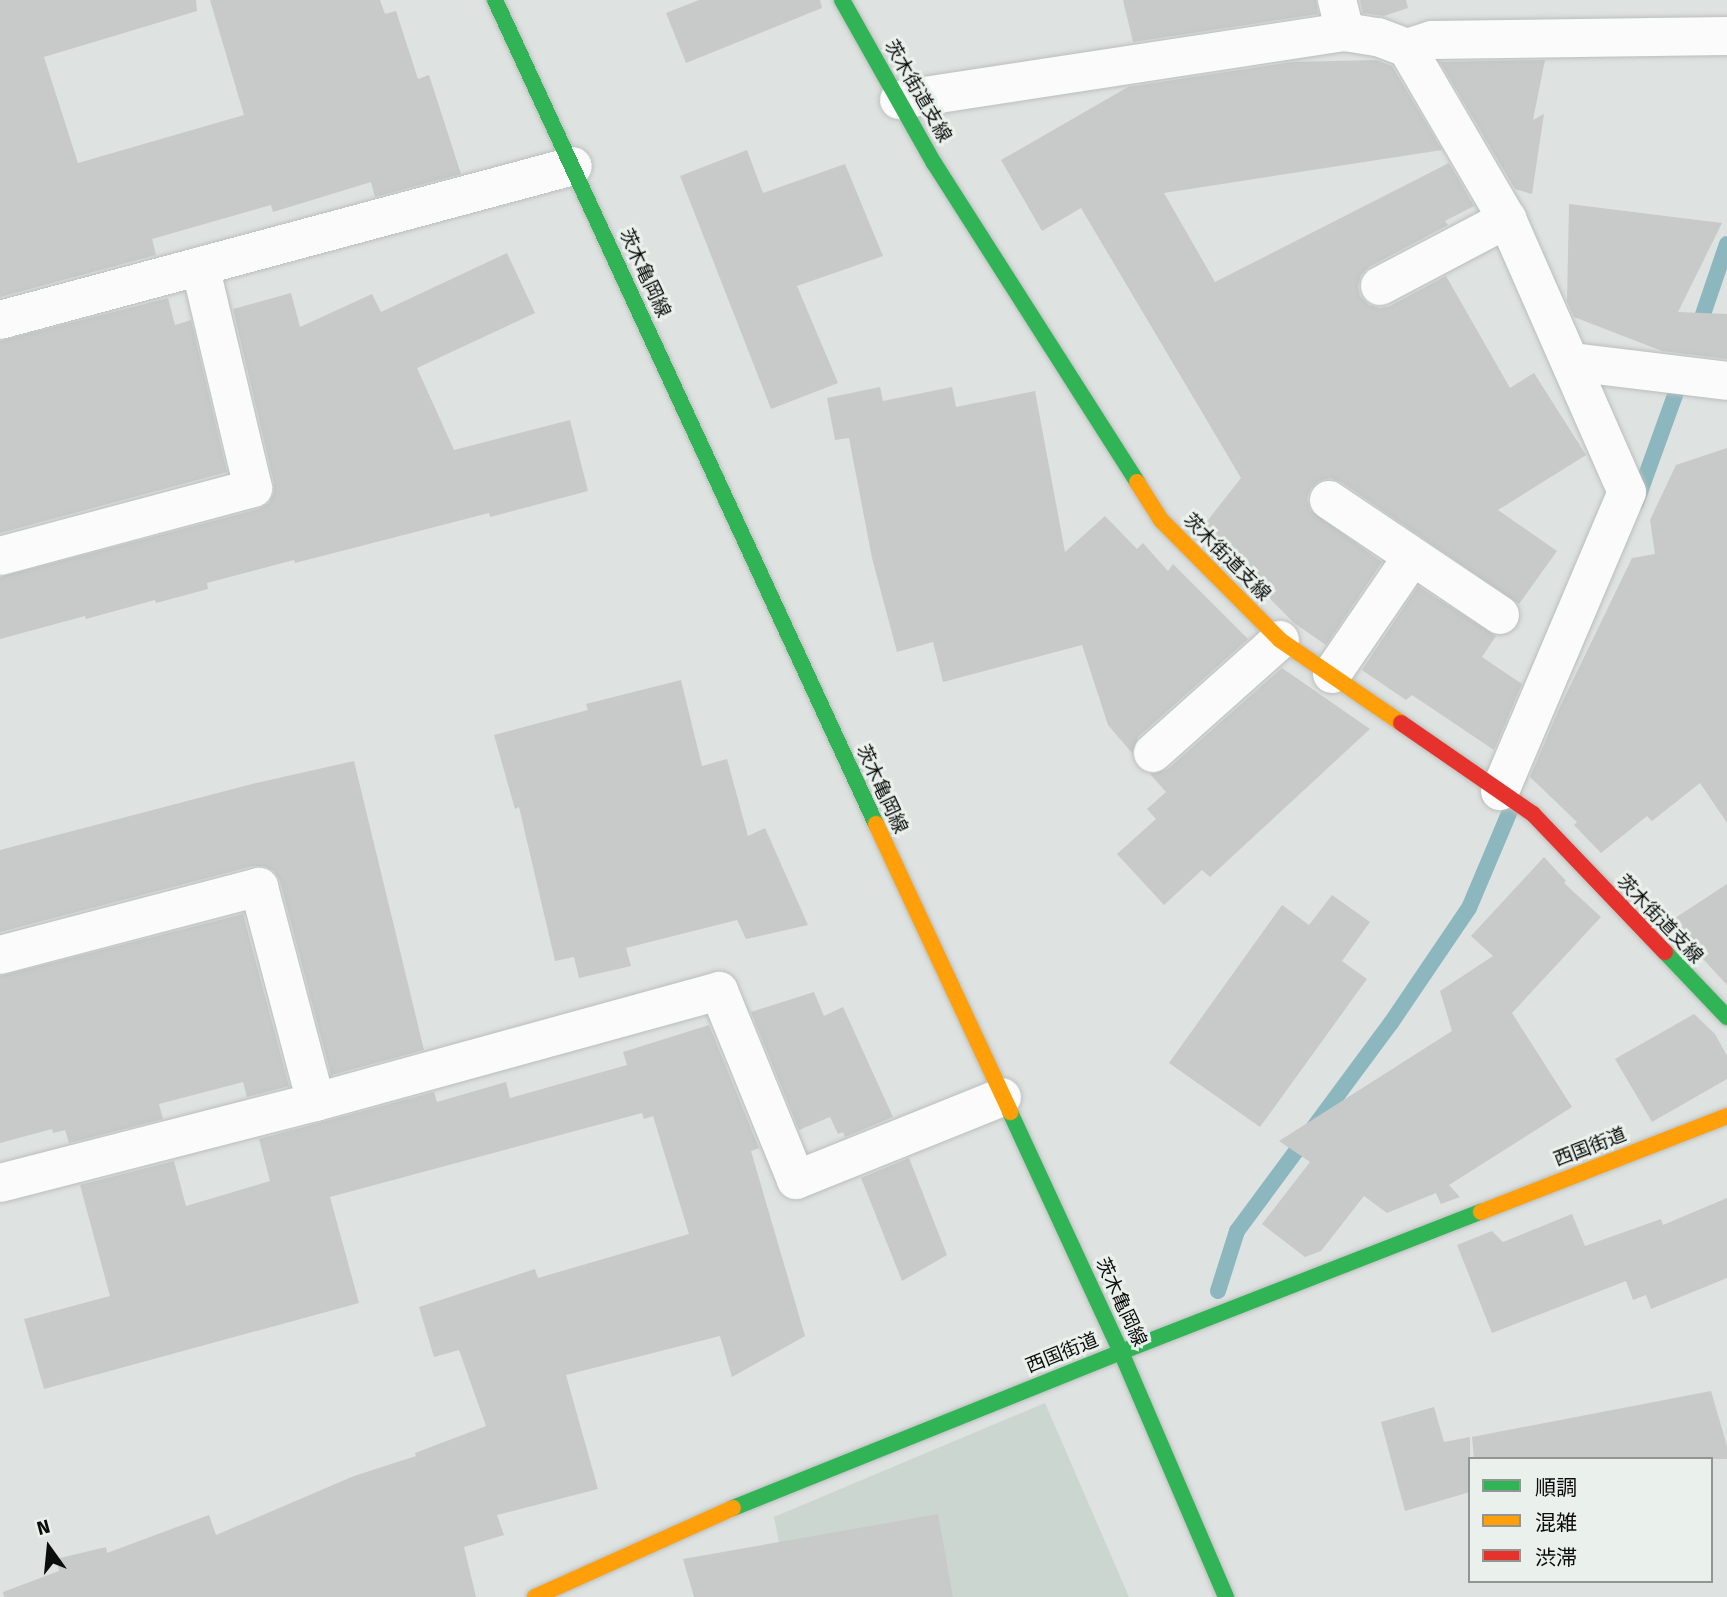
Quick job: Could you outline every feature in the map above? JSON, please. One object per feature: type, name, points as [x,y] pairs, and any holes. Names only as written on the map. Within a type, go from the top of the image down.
[{"type":"street","name":"茨木亀岡線","points":[[495,0],[1165,1448],[1226,1597]]},
{"type":"street","name":"茨木街道支線","points":[[842,0],[942,174],[1161,520],[1280,640],[1533,814],[1727,1017]]},
{"type":"street","points":[[899,100],[1341,16],[1378,37],[1407,48],[1432,40],[1727,36]]},
{"type":"street","points":[[1407,48],[1507,219],[1627,492],[1500,791]]},
{"type":"street","points":[[0,320],[573,166]]},
{"type":"street","points":[[1380,286],[1507,219]]},
{"type":"street","points":[[0,556],[253,488],[200,266]]},
{"type":"street","points":[[1571,362],[1727,381]]},
{"type":"street","points":[[1329,500],[1500,615]]},
{"type":"street","points":[[1332,674],[1412,557]]},
{"type":"street","points":[[1153,753],[1280,640]]},
{"type":"street","points":[[0,955],[259,887],[316,1102]]},
{"type":"street","points":[[0,1183],[316,1102],[719,991],[796,1180],[1002,1097]]},
{"type":"street","name":"西国街道","points":[[542,1596],[732,1509],[1121,1352],[1727,1116]]},
{"type":"shaded area","points":[[1045,1403],[1129,1597],[790,1597],[774,1517]]},
{"type":"building","points":[[0,0],[196,0],[197,11],[44,57],[78,163],[244,115],[210,0],[380,0],[385,14],[396,11],[418,79],[429,75],[461,174],[375,197],[371,182],[273,212],[271,205],[152,239],[156,255],[0,297]]},
{"type":"building","points":[[699,0],[820,0],[822,8],[686,63],[666,13]]},
{"type":"building","points":[[1123,0],[1316,0],[1318,14],[1133,42]]},
{"type":"building","points":[[1360,0],[1406,0],[1408,8],[1384,16],[1363,13]]},
{"type":"building","points":[[1376,60],[1392,66],[1442,150],[1164,193],[1215,282],[1449,163],[1474,206],[1445,221],[1448,225],[1369,267],[1361,275],[1358,286],[1360,296],[1369,305],[1380,308],[1390,306],[1446,276],[1510,388],[1534,373],[1586,455],[1498,510],[1557,551],[1519,604],[1341,482],[1330,478],[1319,481],[1311,488],[1307,498],[1310,510],[1382,562],[1326,645],[1294,623],[1201,529],[1241,478],[1081,208],[1042,231],[1001,160],[1128,87],[1292,62]]},
{"type":"building","points":[[1545,60],[1533,120],[1544,114],[1532,194],[1515,189],[1440,62]]},
{"type":"building","points":[[747,150],[763,193],[845,164],[883,256],[797,286],[838,383],[771,409],[680,176]]},
{"type":"building","points":[[1569,204],[1722,223],[1678,312],[1727,314],[1727,359],[1662,351],[1574,317],[1567,302]]},
{"type":"building","points":[[507,253],[535,313],[417,368],[454,450],[570,420],[588,491],[490,517],[489,513],[295,563],[294,560],[207,583],[208,589],[156,603],[155,600],[86,619],[85,616],[0,639],[0,577],[259,509],[269,503],[274,493],[274,483],[233,309],[291,293],[300,327],[372,294],[381,312]]},
{"type":"building","points":[[168,298],[175,325],[191,320],[227,472],[0,533],[0,341]]},
{"type":"building","points":[[880,387],[883,401],[952,387],[956,407],[1035,391],[1065,552],[1105,516],[1137,549],[1143,543],[1168,571],[1173,564],[1248,639],[1138,737],[1132,753],[1108,725],[1082,645],[943,682],[933,642],[897,652],[872,558],[849,438],[835,440],[827,398]]},
{"type":"building","points":[[1727,448],[1727,823],[1700,783],[1652,821],[1647,816],[1601,853],[1574,825],[1577,822],[1530,777],[1559,709],[1632,558],[1655,554],[1650,520],[1676,465]]},
{"type":"building","points":[[1418,586],[1496,636],[1482,657],[1522,684],[1494,750],[1412,695],[1406,700],[1362,670]]},
{"type":"building","points":[[1282,668],[1370,729],[1210,877],[1202,870],[1164,905],[1117,854],[1156,819],[1147,809],[1166,792],[1150,774],[1168,769]]},
{"type":"building","points":[[681,680],[702,766],[727,759],[748,836],[765,828],[808,925],[746,939],[737,920],[626,948],[631,966],[579,978],[574,957],[555,961],[519,807],[515,809],[494,735],[588,710],[586,704]]},
{"type":"building","points":[[354,761],[424,1050],[331,1075],[280,881],[274,871],[264,866],[253,866],[0,932],[0,850],[252,784]]},
{"type":"building","points":[[1544,857],[1566,881],[1564,883],[1601,917],[1512,1013],[1572,1107],[1449,1185],[1460,1197],[1441,1204],[1436,1193],[1387,1213],[1364,1196],[1321,1251],[1305,1257],[1262,1224],[1310,1162],[1279,1141],[1452,1031],[1440,991],[1493,956],[1471,936]]},
{"type":"building","points":[[1727,884],[1727,985],[1669,922]]},
{"type":"building","points":[[1332,895],[1370,922],[1342,961],[1367,979],[1260,1127],[1169,1063],[1282,905],[1309,925]]},
{"type":"building","points":[[243,914],[289,1086],[247,1097],[243,1082],[159,1104],[163,1119],[69,1143],[65,1130],[53,1133],[52,1129],[0,1143],[0,976]]},
{"type":"building","points":[[814,992],[824,1016],[843,1007],[893,1117],[845,1137],[843,1132],[838,1134],[830,1117],[799,1130],[751,1012]]},
{"type":"building","points":[[1694,1014],[1715,1034],[1727,1056],[1727,1079],[1652,1122],[1615,1059]]},
{"type":"building","points":[[709,1025],[759,1148],[751,1151],[805,1336],[732,1377],[720,1336],[566,1375],[598,1489],[497,1515],[504,1535],[464,1547],[476,1597],[4,1597],[3,1592],[59,1571],[56,1559],[106,1547],[107,1553],[209,1515],[216,1535],[354,1476],[416,1456],[415,1453],[486,1426],[459,1350],[434,1357],[419,1307],[535,1269],[538,1278],[689,1234],[653,1116],[644,1119],[642,1113],[330,1197],[359,1303],[44,1389],[24,1319],[110,1296],[80,1185],[174,1161],[186,1206],[270,1181],[259,1139],[434,1092],[437,1102],[506,1082],[510,1098],[627,1065],[623,1052]]},
{"type":"building","points":[[909,1158],[947,1255],[902,1281],[861,1178]]},
{"type":"building","points":[[1727,1198],[1727,1278],[1651,1309],[1646,1295],[1633,1300],[1626,1281],[1492,1333],[1457,1245],[1492,1231],[1503,1242],[1572,1214],[1585,1246],[1661,1219],[1663,1225]]},
{"type":"building","points":[[1711,1391],[1727,1446],[1727,1459],[1474,1457],[1472,1437]]},
{"type":"building","points":[[1434,1407],[1444,1442],[1470,1437],[1468,1493],[1405,1511],[1381,1422]]},
{"type":"building","points":[[938,1514],[953,1597],[694,1597],[683,1559]]},
{"type":"waterway","points":[[1697,332],[1727,244]]},
{"type":"waterway","points":[[1636,503],[1682,376]]},
{"type":"waterway","points":[[1218,1291],[1237,1231],[1391,1023],[1469,908],[1515,799]]},
{"type":"traffic: fast","points":[[495,0],[876,824]]},
{"type":"traffic: fast","points":[[842,0],[934,163],[1137,482]]},
{"type":"traffic: fast","points":[[1665,952],[1727,1017]]},
{"type":"traffic: fast","points":[[1010,1112],[1121,1352],[1226,1597]]},
{"type":"traffic: fast","points":[[733,1508],[1121,1352],[1481,1212]]},
{"type":"traffic: slow","points":[[1137,482],[1161,520],[1280,640],[1401,723]]},
{"type":"traffic: slow","points":[[876,824],[1010,1112]]},
{"type":"traffic: slow","points":[[1481,1212],[1727,1116]]},
{"type":"traffic: slow","points":[[535,1597],[733,1508]]},
{"type":"traffic: jam","points":[[1401,723],[1533,814],[1665,952]]}]
